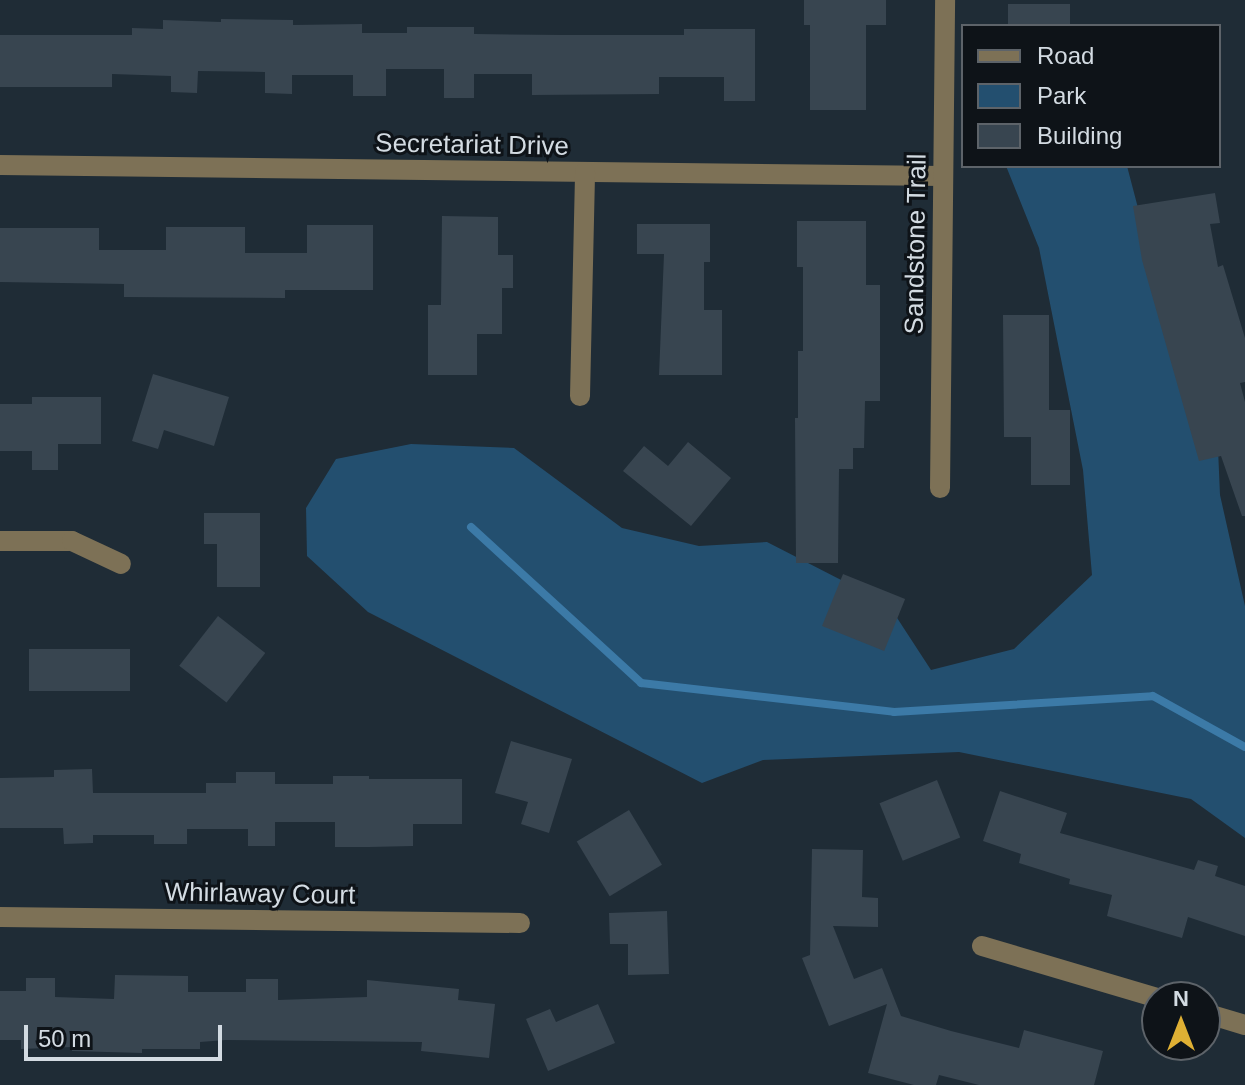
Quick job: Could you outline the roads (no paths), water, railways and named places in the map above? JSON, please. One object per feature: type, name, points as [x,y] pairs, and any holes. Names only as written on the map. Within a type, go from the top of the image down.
[{"type":"street","name":"Sandstone Trail","points":[[940,488],[945,0]]},
{"type":"street","name":"Secretariat Drive","points":[[0,165],[943,176]]},
{"type":"street","points":[[580,396],[585,172]]},
{"type":"street","points":[[0,541],[72,541],[121,564]]},
{"type":"street","name":"Whirlaway Court","points":[[0,917],[520,923]]},
{"type":"street","points":[[982,946],[1141,993]]},
{"type":"street","points":[[1221,1018],[1245,1025]]},
{"type":"waterway","points":[[471,527],[641,683],[894,712],[1153,696],[1245,747]]}]
